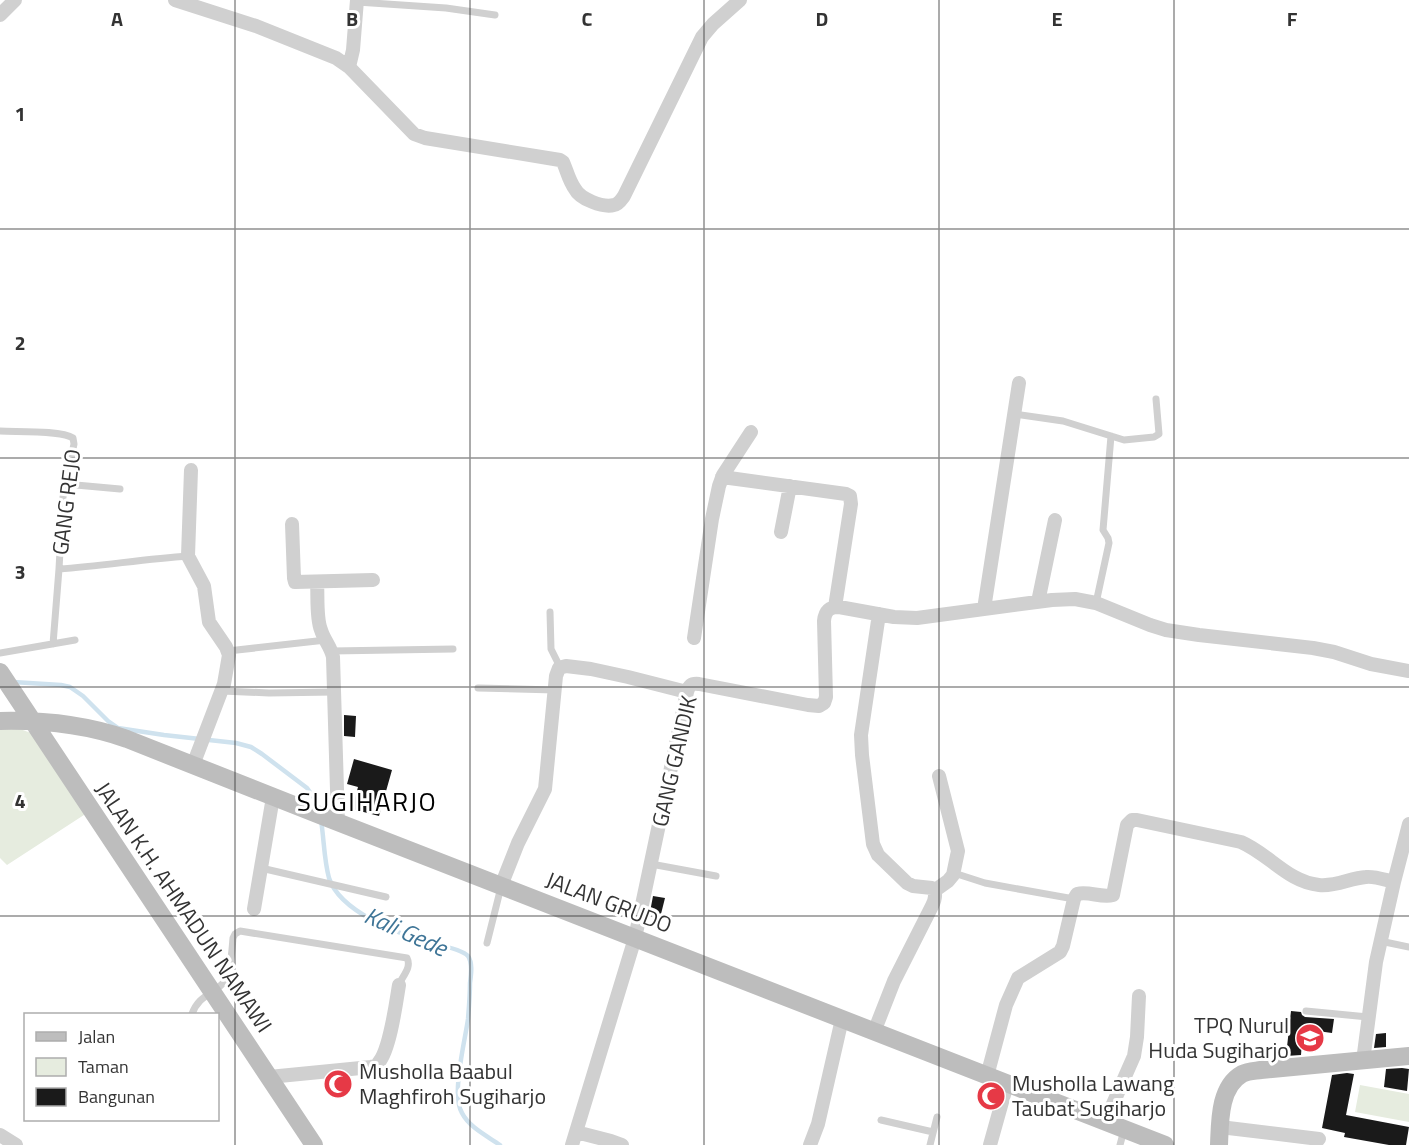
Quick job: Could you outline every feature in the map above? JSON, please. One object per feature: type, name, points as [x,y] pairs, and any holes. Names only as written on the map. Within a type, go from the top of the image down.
[{"type":"street","points":[[0,15],[15,0]]},
{"type":"street","points":[[175,0],[256,26],[336,58],[349,67],[414,134],[424,138],[561,160],[578,193],[590,201],[612,206],[619,203],[624,196],[702,37],[740,0]]},
{"type":"street","points":[[349,67],[357,1]]},
{"type":"street","points":[[984,609],[1019,383]]},
{"type":"street","points":[[694,638],[712,519],[722,477],[751,432]]},
{"type":"street","points":[[191,470],[188,556],[204,586],[209,622],[228,651],[227,672],[222,691],[193,765]]},
{"type":"street","points":[[722,477],[850,496],[851,504],[835,607],[900,618],[917,618],[1075,599],[1096,603],[1166,630],[1313,648],[1409,671]]},
{"type":"street","points":[[781,532],[790,486]]},
{"type":"street","points":[[1038,602],[1055,520]]},
{"type":"street","points":[[292,524],[294,580],[297,582],[373,580]]},
{"type":"street","points":[[317,582],[319,623],[333,657],[333,820]]},
{"type":"street","name":"GANG GANDIK","points":[[574,1139],[635,938],[687,692],[692,684],[699,684],[814,706],[822,704],[826,699],[827,691],[824,616],[827,610],[835,607]]},
{"type":"street","points":[[874,1032],[894,981],[935,897],[932,888],[907,883],[878,855],[874,849],[871,834],[861,735],[879,614]]},
{"type":"street","points":[[501,886],[518,843],[545,789],[557,671],[560,667],[591,669],[687,692]]},
{"type":"street","name":"JALAN K.H. AHMADUN NAMAWI","points":[[0,672],[314,1145]]},
{"type":"street","name":"JALAN GRUDO","points":[[0,721],[32,722],[110,733],[1105,1122],[1122,1137],[1165,1145]]},
{"type":"street","points":[[934,891],[954,873],[957,854],[957,845],[939,776]]},
{"type":"street","points":[[254,909],[273,797]]},
{"type":"street","points":[[987,1076],[1006,1005],[1015,983],[1022,974],[1060,952],[1076,894],[1113,895],[1127,825],[1133,819],[1241,842],[1290,875],[1315,884],[1334,885],[1369,877],[1394,882]]},
{"type":"street","points":[[1363,1061],[1380,941],[1409,824]]},
{"type":"street","points":[[269,1077],[376,1065],[383,1057],[390,1035],[399,986]]},
{"type":"street","points":[[1105,1122],[1134,1056],[1139,996]]},
{"type":"street","points":[[810,1145],[819,1119],[842,1019]]},
{"type":"street","points":[[1219,1145],[1222,1107],[1227,1091],[1243,1074],[1261,1070],[1409,1056]]},
{"type":"street","points":[[990,1145],[1007,1083]]},
{"type":"street","points":[[1220,1126],[1319,1139]]},
{"type":"street","points":[[0,1135],[16,1145]]},
{"type":"street","points":[[574,1139],[611,1141],[622,1145]]},
{"type":"lane","points":[[357,1],[446,8],[495,15]]},
{"type":"lane","points":[[1014,414],[1063,422],[1128,440],[1158,435],[1160,429],[1156,399]]},
{"type":"lane","name":"GANG REJO","points":[[0,431],[60,434],[72,436],[74,442],[62,505],[52,644]]},
{"type":"lane","points":[[1096,603],[1109,541],[1103,530],[1110,436]]},
{"type":"lane","points":[[65,484],[120,489]]},
{"type":"lane","points":[[59,569],[188,556]]},
{"type":"lane","points":[[550,612],[551,649],[560,667]]},
{"type":"lane","points":[[0,653],[75,640]]},
{"type":"lane","points":[[228,651],[329,645],[453,649]]},
{"type":"lane","points":[[478,688],[555,690]]},
{"type":"lane","points":[[222,691],[334,692]]},
{"type":"lane","points":[[651,864],[716,876]]},
{"type":"lane","points":[[261,868],[386,897]]},
{"type":"lane","points":[[954,873],[985,883],[1074,899]]},
{"type":"lane","points":[[487,943],[501,886]]},
{"type":"lane","points":[[193,1013],[198,1003],[226,979],[233,938],[240,931],[407,958],[408,969],[399,986]]},
{"type":"lane","points":[[1380,941],[1409,947]]},
{"type":"lane","points":[[1306,1011],[1368,1017]]},
{"type":"lane","points":[[937,1117],[930,1144],[940,1145]]},
{"type":"lane","points":[[881,1120],[933,1132]]},
{"type":"green space","points":[[0,728],[20,729],[31,733],[87,813],[7,865],[0,858]]},
{"type":"green space","points":[[1360,1085],[1409,1094],[1409,1122],[1355,1112]]},
{"type":"building","points":[[344,715],[356,716],[355,737],[344,736]]},
{"type":"building","points":[[354,759],[392,770],[379,816],[352,809],[358,787],[347,784]]},
{"type":"building","points":[[653,896],[665,898],[661,914],[650,912]]},
{"type":"building","points":[[1291,1011],[1301,1012],[1305,1017],[1334,1019],[1332,1033],[1303,1029],[1301,1055],[1286,1056]]},
{"type":"building","points":[[1386,1033],[1386,1047],[1374,1048],[1376,1034]]},
{"type":"building","points":[[1386,1069],[1409,1069],[1407,1091],[1384,1087]]},
{"type":"building","points":[[1354,1074],[1346,1115],[1409,1127],[1406,1145],[1389,1145],[1344,1137],[1345,1133],[1322,1128],[1332,1075]]},
{"type":"building","name":"Musholla Baabul Maghfiroh Sugiharjo","points":[[349,1078],[350,1092],[328,1094],[327,1080]]},
{"type":"building","points":[[986,1087],[996,1091],[991,1109],[980,1106]]},
{"type":"waterway","name":"Kali Gede","points":[[13,682],[70,687],[118,728],[236,743],[251,747],[307,788],[318,809]]},
{"type":"waterway","name":"Kali Gede","points":[[321,820],[329,878],[335,890],[345,901],[372,920],[387,927],[417,939],[456,949],[468,956],[471,962],[471,973],[468,1019],[458,1081],[459,1105],[469,1123],[500,1145]]},
{"type":"place","name":"TPQ Nurul Huda Sugiharjo","points":[[1310,1038]]},
{"type":"place","name":"Musholla Baabul Maghfiroh Sugiharjo","points":[[338,1084]]},
{"type":"place","name":"Musholla Lawang Taubat Sugiharjo","points":[[991,1096]]},
{"type":"district","name":"SUGIHARJO","points":[[367,801]]}]
